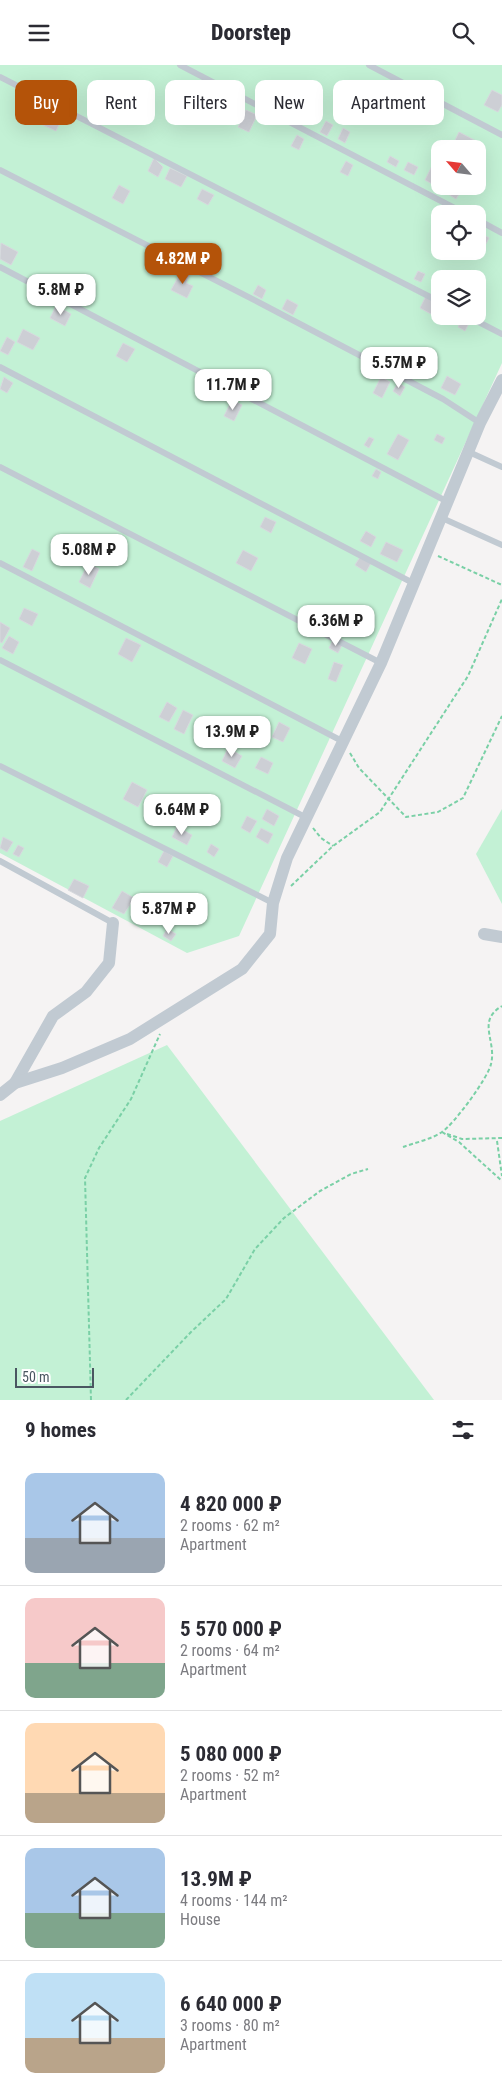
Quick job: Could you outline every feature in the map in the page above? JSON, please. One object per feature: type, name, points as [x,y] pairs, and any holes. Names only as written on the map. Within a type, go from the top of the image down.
[{"type":"street","points":[[0,1095],[15,1083],[62,1068],[130,1039],[242,969],[270,934],[273,903],[287,858],[305,817],[381,663],[413,583],[449,503],[480,423],[500,388]]},
{"type":"street","points":[[15,1083],[53,1016],[86,992],[109,963],[113,923]]},
{"type":"street","points":[[484,934],[502,937]]},
{"type":"lane","points":[[180,65],[449,205]]},
{"type":"lane","points":[[369,65],[502,135]]},
{"type":"lane","points":[[0,77],[431,297]]},
{"type":"lane","points":[[0,170],[278,312],[443,399],[480,423]]},
{"type":"lane","points":[[486,224],[502,233]]},
{"type":"lane","points":[[0,267],[449,503]]},
{"type":"lane","points":[[485,325],[502,334]]},
{"type":"lane","points":[[0,367],[413,583]]},
{"type":"lane","points":[[469,452],[502,467]]},
{"type":"lane","points":[[0,467],[381,663]]},
{"type":"lane","points":[[442,518],[502,545]]},
{"type":"lane","points":[[0,563],[342,741]]},
{"type":"lane","points":[[0,660],[305,817]]},
{"type":"lane","points":[[0,766],[273,903]]},
{"type":"lane","points":[[0,861],[113,923]]},
{"type":"path","points":[[427,551],[502,585]]},
{"type":"path","points":[[286,890],[334,846],[380,812],[468,676],[502,599]]},
{"type":"path","points":[[342,741],[359,768],[406,817],[438,812],[463,797],[502,716]]},
{"type":"path","points":[[305,817],[321,838],[334,846]]},
{"type":"path","points":[[402,1147],[442,1132],[480,1085],[491,1065],[488,1020],[494,1010],[502,1006]]},
{"type":"path","points":[[91,1400],[85,1178],[99,1148],[131,1099],[162,1030]]},
{"type":"path","points":[[442,1132],[462,1139],[497,1140],[502,1138]]},
{"type":"path","points":[[442,1132],[459,1142],[502,1181]]},
{"type":"path","points":[[497,1140],[502,1176]]},
{"type":"path","points":[[126,1400],[191,1332],[226,1299],[255,1249],[284,1218],[320,1191],[351,1174],[368,1169]]},
{"type":"green space","points":[[0,65],[502,65],[502,363],[239,936],[187,953],[0,853]]},
{"type":"green space","points":[[502,809],[502,904],[476,854]]},
{"type":"green space","points":[[167,1045],[434,1400],[0,1400],[0,1121]]},
{"type":"building","points":[[492,90],[502,95],[502,105],[498,112],[484,105]]},
{"type":"building","points":[[246,110],[255,114],[255,119],[249,132],[238,127],[239,125],[245,125]]},
{"type":"building","points":[[326,121],[333,125],[327,136],[320,132]]},
{"type":"building","points":[[43,125],[59,125],[56,131]]},
{"type":"building","points":[[343,128],[350,132],[345,143],[338,139]]},
{"type":"building","points":[[459,132],[474,140],[455,140]]},
{"type":"building","points":[[297,135],[304,139],[299,150],[291,146]]},
{"type":"building","points":[[390,156],[399,161],[396,167],[387,162]]},
{"type":"building","points":[[154,158],[163,167],[158,177],[148,171]]},
{"type":"building","points":[[346,161],[353,165],[348,176],[340,172]]},
{"type":"building","points":[[408,162],[418,167],[414,175],[404,170]]},
{"type":"building","points":[[170,168],[187,176],[181,187],[165,179]]},
{"type":"building","points":[[431,168],[431,183],[425,180]]},
{"type":"building","points":[[119,185],[130,191],[123,204],[112,198]]},
{"type":"building","points":[[202,189],[214,195],[208,205],[197,199]]},
{"type":"building","points":[[450,195],[458,195],[456,199]]},
{"type":"building","points":[[1,243],[18,252],[11,265],[0,259]]},
{"type":"building","points":[[182,270],[190,274],[186,283],[193,286],[187,298],[171,290]]},
{"type":"building","points":[[418,271],[425,274],[421,282],[414,279]]},
{"type":"building","points":[[258,285],[266,290],[262,299],[253,294]]},
{"type":"building","points":[[426,296],[431,299],[431,314],[420,308]]},
{"type":"building","points":[[287,299],[298,305],[293,315],[282,309]]},
{"type":"building","points":[[56,306],[71,314],[65,326],[50,318]]},
{"type":"building","points":[[459,325],[468,325],[465,331],[458,327]]},
{"type":"building","points":[[23,329],[40,338],[33,350],[17,342]]},
{"type":"building","points":[[7,337],[15,342],[8,355],[0,351]]},
{"type":"building","points":[[123,343],[135,349],[127,362],[116,356]]},
{"type":"building","points":[[402,353],[408,357],[402,368],[396,364]]},
{"type":"building","points":[[418,364],[425,367],[420,376],[413,373]]},
{"type":"building","points":[[247,375],[255,380],[250,390],[241,385]]},
{"type":"building","points":[[447,376],[461,384],[455,395],[441,388]]},
{"type":"building","points":[[4,377],[13,383],[7,393],[0,389]]},
{"type":"building","points":[[381,377],[390,382],[382,398],[373,393]]},
{"type":"building","points":[[398,383],[405,387],[400,396],[393,391]]},
{"type":"building","points":[[232,400],[242,405],[234,421],[224,416]]},
{"type":"building","points":[[398,434],[409,440],[398,460],[387,454]]},
{"type":"building","points":[[437,434],[445,438],[442,444],[434,440]]},
{"type":"building","points":[[369,437],[374,439],[369,448],[364,445]]},
{"type":"building","points":[[376,469],[381,472],[378,479],[372,476]]},
{"type":"building","points":[[265,517],[276,522],[271,533],[260,527]]},
{"type":"building","points":[[366,531],[376,537],[371,547],[360,541]]},
{"type":"building","points":[[386,542],[403,550],[397,562],[380,554]]},
{"type":"building","points":[[32,549],[40,553],[32,571],[23,567]]},
{"type":"building","points":[[243,550],[258,558],[251,571],[236,563]]},
{"type":"building","points":[[360,557],[371,563],[366,572],[355,565]]},
{"type":"building","points":[[88,564],[99,569],[90,588],[79,582]]},
{"type":"building","points":[[24,608],[38,614],[32,626],[19,619]]},
{"type":"building","points":[[0,622],[10,628],[2,643],[0,642]]},
{"type":"building","points":[[9,636],[19,642],[13,654],[2,648]]},
{"type":"building","points":[[126,638],[141,645],[132,662],[118,654]]},
{"type":"building","points":[[333,640],[342,645],[338,653],[329,648]]},
{"type":"building","points":[[299,643],[312,649],[305,664],[292,658]]},
{"type":"building","points":[[334,662],[343,665],[336,682],[328,679]]},
{"type":"building","points":[[167,702],[177,708],[169,722],[159,717]]},
{"type":"building","points":[[183,710],[193,715],[184,734],[174,729]]},
{"type":"building","points":[[279,722],[290,728],[283,742],[272,737]]},
{"type":"building","points":[[228,748],[242,756],[235,768],[222,761]]},
{"type":"building","points":[[261,757],[273,763],[268,774],[255,768]]},
{"type":"building","points":[[132,782],[147,790],[138,807],[123,799]]},
{"type":"building","points":[[267,809],[279,816],[274,826],[262,819]]},
{"type":"building","points":[[247,816],[257,821],[250,833],[241,828]]},
{"type":"building","points":[[177,827],[192,835],[187,845],[172,837]]},
{"type":"building","points":[[261,828],[273,834],[268,844],[256,837]]},
{"type":"building","points":[[3,837],[13,842],[7,852],[0,848]]},
{"type":"building","points":[[211,844],[219,849],[214,857],[207,852]]},
{"type":"building","points":[[18,845],[24,848],[19,857],[13,854]]},
{"type":"building","points":[[164,851],[173,856],[167,867],[158,862]]},
{"type":"building","points":[[74,879],[89,886],[83,898],[68,890]]},
{"type":"building","points":[[122,891],[134,898],[124,914],[112,908]]},
{"type":"building","points":[[167,929],[176,934],[171,941],[163,936]]}]
